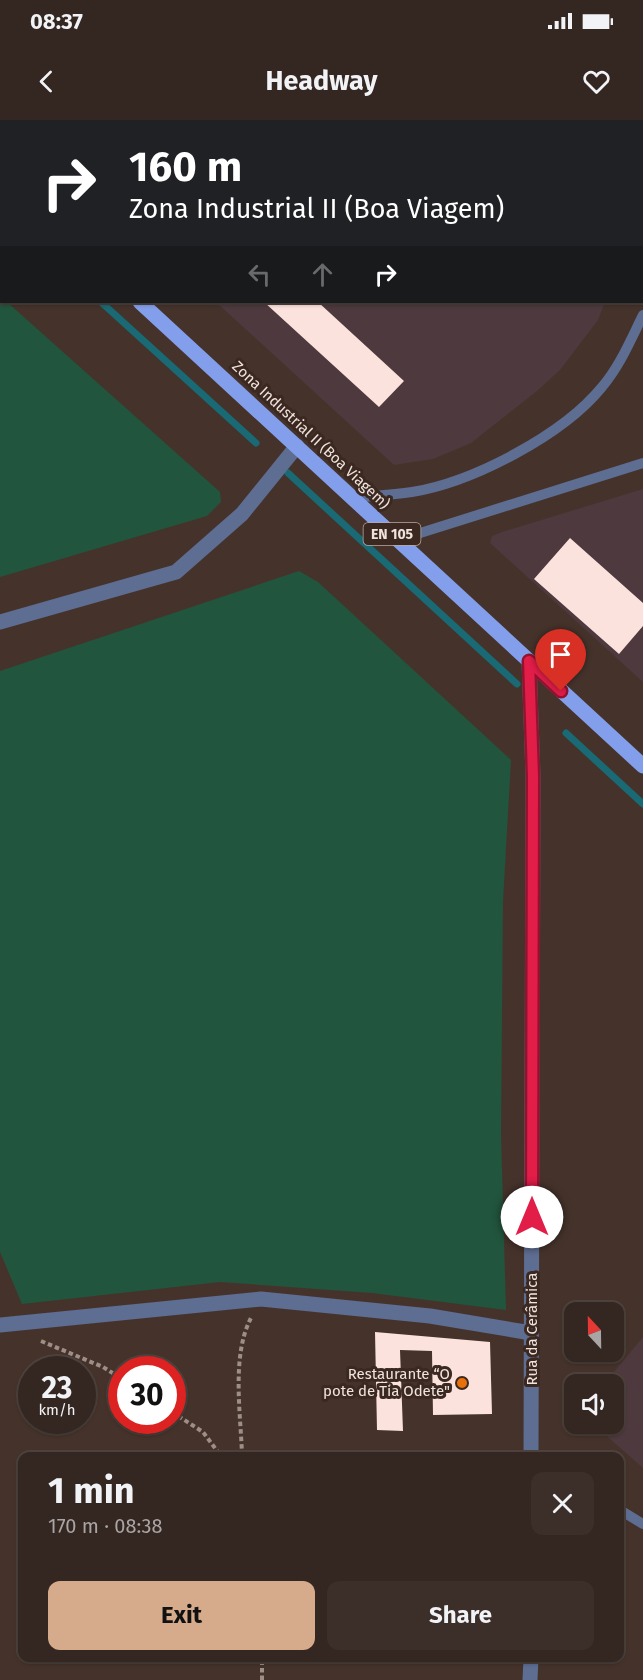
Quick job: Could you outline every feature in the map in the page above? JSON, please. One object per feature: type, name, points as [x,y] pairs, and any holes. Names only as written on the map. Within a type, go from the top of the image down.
[{"type":"main road","name":"Zona Industrial II (Boa Viagem)","points":[[141,303],[643,766]]},
{"type":"street","points":[[0,622],[176,572],[242,514],[297,446]]},
{"type":"street","name":"Rua da Cerâmica","points":[[529,661],[533,776],[531,1452]]},
{"type":"street","points":[[0,1325],[261,1299],[430,1316],[531,1333]]},
{"type":"street","points":[[530,1680],[531,1662]]},
{"type":"lane","points":[[352,498],[413,492],[467,477],[517,452],[566,422],[603,386],[643,315]]},
{"type":"lane","points":[[398,540],[643,463]]},
{"type":"lane","points":[[624,1512],[643,1524]]},
{"type":"path","points":[[242,1452],[239,1357],[244,1331],[261,1299]]},
{"type":"path","points":[[37,1340],[108,1370]]},
{"type":"path","points":[[186,1421],[203,1432],[217,1452]]},
{"type":"path","points":[[262,1662],[262,1680]]},
{"type":"shaded area","points":[[217,303],[605,303],[598,320],[560,370],[471,443],[433,459],[394,465]]},
{"type":"shaded area","points":[[643,489],[643,682],[490,543],[492,536],[502,532]]},
{"type":"shaded area","points":[[643,1337],[643,1468],[604,1434],[624,1434],[624,1374],[612,1374]]},
{"type":"green space","points":[[0,303],[8,303],[220,492],[221,502],[207,516],[0,577]]},
{"type":"green space","points":[[299,571],[318,582],[511,760],[503,901],[501,1134],[506,1310],[372,1293],[220,1282],[22,1304],[0,1252],[0,671]]},
{"type":"building","points":[[265,303],[319,303],[404,381],[379,407]]},
{"type":"building","points":[[570,538],[643,603],[643,626],[619,654],[534,579]]},
{"type":"building","points":[[375,1332],[490,1342],[492,1414],[433,1415],[432,1351],[400,1350],[403,1431],[377,1430]]},
{"type":"waterway","points":[[102,303],[256,443]]},
{"type":"waterway","points":[[288,473],[517,684]]},
{"type":"waterway","points":[[566,733],[643,804]]},
{"type":"place","name":"Restaurante “O pote de Tia Odete\"","points":[[462,1383]]},
{"type":"route","points":[[532,1217],[533,776],[529,661],[561,691]]}]
